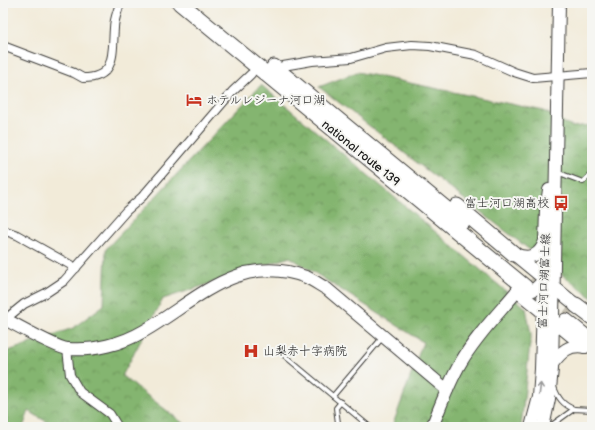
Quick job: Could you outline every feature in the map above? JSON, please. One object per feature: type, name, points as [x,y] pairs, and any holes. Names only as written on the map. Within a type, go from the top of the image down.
[{"type":"highway","name":"national route 139","points":[[180,3],[349,135]]},
{"type":"highway","name":"national route 139","points":[[195,3],[349,135],[529,284]]},
{"type":"highway","points":[[349,135],[411,168],[514,254]]},
{"type":"highway","points":[[349,135],[378,179],[529,284]]},
{"type":"highway","points":[[567,315],[592,317]]},
{"type":"highway","points":[[567,315],[592,328]]},
{"type":"highway","points":[[567,315],[590,347]]},
{"type":"main road","name":"富士河口湖富士線","points":[[531,427],[540,384],[548,309],[554,287],[554,174],[557,136],[559,3]]},
{"type":"main road","name":"富士河口湖富士線","points":[[548,309],[544,295],[529,284],[545,240],[546,210],[554,174]]},
{"type":"main road","points":[[514,254],[522,257],[535,256],[542,248],[545,240]]},
{"type":"main road","points":[[514,254],[529,284],[548,309],[567,315]]},
{"type":"main road","points":[[4,319],[67,349],[97,348],[117,343],[144,331],[212,286],[232,276],[256,271],[282,271],[306,277],[327,289],[447,390]]},
{"type":"main road","points":[[529,284],[554,287]]},
{"type":"main road","points":[[529,284],[528,296],[544,295],[554,287]]},
{"type":"main road","points":[[432,427],[447,390],[471,347],[529,284]]},
{"type":"main road","points":[[554,287],[567,315]]},
{"type":"main road","points":[[548,309],[564,303],[567,315]]},
{"type":"main road","name":"富士河口湖富士線","points":[[543,427],[552,364],[567,315]]},
{"type":"main road","points":[[552,364],[559,354],[570,346],[590,347]]},
{"type":"street","points":[[3,46],[74,73],[83,78],[99,75],[110,65],[113,54],[114,25],[120,3]]},
{"type":"street","points":[[283,66],[312,61],[351,58],[386,48],[412,45],[430,46],[476,56],[514,72],[533,78],[592,73]]},
{"type":"street","points":[[4,319],[24,304],[52,289],[76,268],[126,211],[142,197],[232,92],[251,74]]},
{"type":"street","points":[[3,230],[17,235],[76,268]]},
{"type":"street","points":[[67,349],[70,375],[80,392],[110,414],[118,427]]},
{"type":"lane","points":[[554,174],[562,174],[583,182],[592,173]]},
{"type":"lane","points":[[333,396],[383,336]]},
{"type":"lane","points":[[280,352],[370,427]]},
{"type":"lane","points":[[551,379],[559,398],[565,405],[574,409],[592,410]]},
{"type":"lane","points":[[340,427],[336,408],[341,402]]},
{"type":"lane","points":[[549,427],[574,409]]},
{"type":"lane","points":[[554,427],[566,415]]},
{"type":"green space","points":[[357,72],[544,111],[572,127],[592,125],[592,298],[319,87]]},
{"type":"green space","points":[[261,85],[526,308],[531,334],[521,427],[392,427],[423,342],[290,257],[163,299],[122,376],[188,427],[55,427],[29,411],[23,427],[3,427],[3,353],[73,328],[104,305],[106,249]]},
{"type":"tunnel","points":[[531,279],[572,313]]},
{"type":"place","name":"ホテルレジーナ河口湖","points":[[194,100]]},
{"type":"place","name":"富士河口湖高校","points":[[561,203]]},
{"type":"place","name":"山梨赤十字病院","points":[[251,351]]}]
